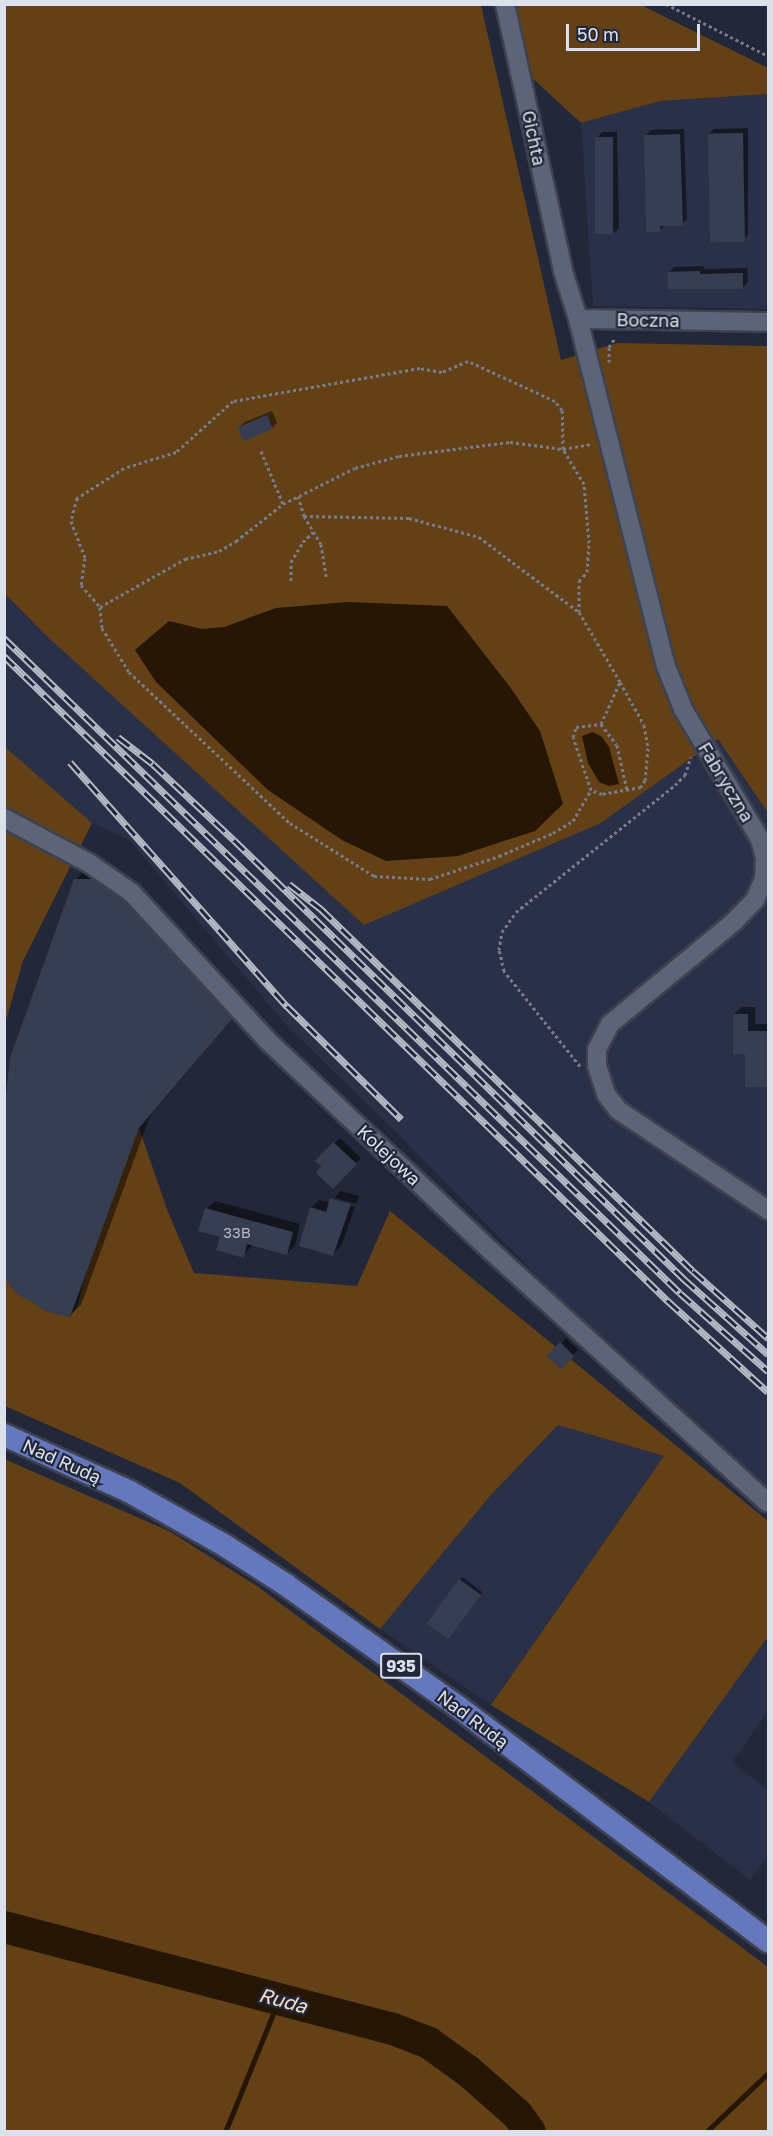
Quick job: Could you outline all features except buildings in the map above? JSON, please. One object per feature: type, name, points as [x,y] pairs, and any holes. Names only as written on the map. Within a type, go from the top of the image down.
[{"type":"main road","name":"Nad Rudą","points":[[4,1435],[130,1492],[224,1545],[286,1585],[457,1706],[768,1941]]},
{"type":"street","name":"Gichta","points":[[505,4],[563,271],[578,319]]},
{"type":"street","name":"Boczna","points":[[578,319],[768,322]]},
{"type":"street","name":"Fabryczna","points":[[578,319],[666,666],[683,709],[760,839],[765,858],[764,878],[755,900],[735,921],[610,1024],[597,1049],[597,1066],[606,1094],[631,1122],[768,1210]]},
{"type":"street","name":"Kolejowa","points":[[4,818],[89,863],[132,893],[267,1040],[499,1259],[768,1503]]},
{"type":"path","points":[[666,4],[768,56]]},
{"type":"path","points":[[579,612],[579,581],[587,572],[589,543],[584,484],[563,449],[561,410],[555,401],[468,361],[442,372],[420,368],[233,401],[176,452],[124,468],[77,498],[71,521],[85,558],[81,585],[100,607],[102,628],[129,672],[290,823],[374,876],[430,879],[499,856],[553,833],[573,821],[591,790],[573,737],[576,727],[601,724]]},
{"type":"path","points":[[100,607],[185,559],[219,551],[236,541],[283,504],[355,468],[399,456],[510,442],[563,449],[609,440]]},
{"type":"path","points":[[261,451],[283,504]]},
{"type":"path","points":[[298,496],[304,516],[321,543],[326,577]]},
{"type":"path","points":[[304,516],[409,518],[479,537],[579,612],[644,725],[648,748],[645,780],[641,787],[602,794],[591,790]]},
{"type":"path","points":[[291,581],[291,562],[303,542],[313,532]]},
{"type":"path","points":[[601,724],[620,682]]},
{"type":"path","points":[[601,724],[617,745],[627,790]]},
{"type":"path","points":[[583,1070],[504,971],[500,950],[502,933],[516,912],[675,785],[685,775],[690,764],[691,753]]},
{"type":"shaded area","points":[[4,5],[481,5],[561,360],[617,343],[768,346],[768,813],[718,739],[601,823],[364,925],[50,639],[5,594]]},
{"type":"shaded area","points":[[514,5],[641,5],[768,68],[768,94],[660,101],[581,123],[528,74]]},
{"type":"shaded area","points":[[768,94],[768,309],[593,306],[581,123],[660,101]]},
{"type":"shaded area","points":[[4,594],[50,639],[601,823],[718,739],[768,813],[768,1488],[589,1329],[401,1137],[288,1027],[130,841],[92,823],[5,747]]},
{"type":"shaded area","points":[[347,602],[447,606],[510,687],[540,731],[563,804],[535,831],[458,856],[386,861],[342,840],[268,790],[156,682],[135,650],[169,621],[202,629],[224,627],[276,608]]},
{"type":"shaded area","points":[[593,732],[602,737],[609,747],[619,784],[609,786],[599,782],[588,763],[582,736]]},
{"type":"shaded area","points":[[5,747],[92,823],[23,961],[5,1024]]},
{"type":"shaded area","points":[[139,1128],[168,1212],[194,1273],[357,1286],[390,1211],[768,1521],[768,1637],[649,1802],[491,1705],[664,1456],[558,1425],[490,1496],[380,1629],[180,1483],[5,1406],[4,1276],[15,1292],[46,1311],[70,1317],[78,1305],[86,1270]]},
{"type":"shaded area","points":[[558,1425],[664,1456],[491,1705],[380,1629],[490,1496]]},
{"type":"shaded area","points":[[4,1459],[169,1531],[257,1586],[768,1967],[768,2131],[5,2131]]},
{"type":"shaded area","points":[[768,1637],[768,1711],[732,1762],[768,1790],[768,1856],[750,1880],[649,1802]]},
{"type":"waterway","name":"Ruda","points":[[4,1927],[393,2029],[429,2043],[468,2071],[517,2114],[530,2132]]},
{"type":"waterway","points":[[225,2132],[279,1999]]},
{"type":"waterway","points":[[706,2132],[768,2073]]},
{"type":"railway","points":[[4,638],[680,1293],[768,1371]]},
{"type":"railway","points":[[4,656],[668,1301],[768,1392]]},
{"type":"railway","points":[[118,737],[153,764],[234,840],[684,1279],[768,1354]]},
{"type":"railway","points":[[70,762],[287,1006],[401,1119]]},
{"type":"railway","points":[[289,884],[321,909],[693,1271],[768,1338]]}]
